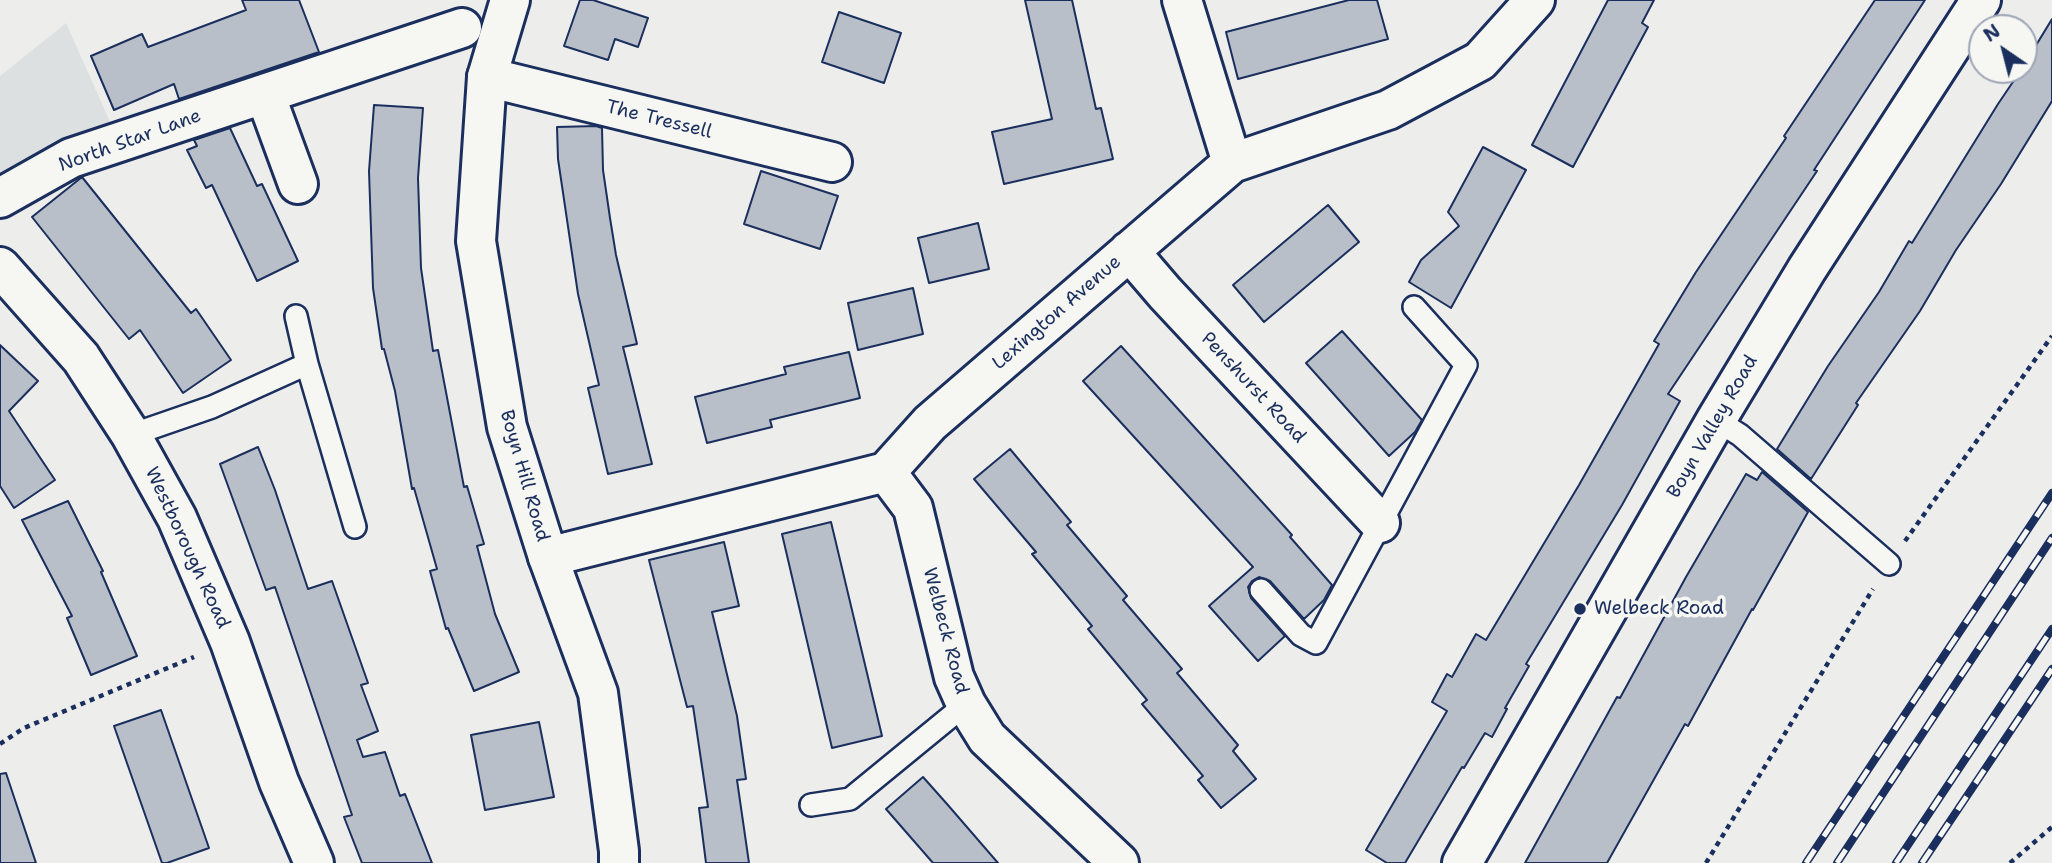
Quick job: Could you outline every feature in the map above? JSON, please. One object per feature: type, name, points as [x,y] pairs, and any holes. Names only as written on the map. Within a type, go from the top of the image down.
[{"type":"street","name":"Boyn Hill Road","points":[[510,0],[487,77],[476,242],[507,427],[548,557],[598,694],[619,863]]},
{"type":"street","points":[[1182,0],[1232,163]]},
{"type":"street","name":"Lexington Avenue","points":[[886,472],[929,423],[1232,163],[1388,110],[1480,61],[1535,0]]},
{"type":"street","name":"Boyn Valley Road","points":[[1462,863],[1716,420],[1807,269],[1981,0]]},
{"type":"street","name":"North Star Lane","points":[[0,198],[71,158],[462,28]]},
{"type":"street","name":"The Tressell","points":[[487,77],[832,162]]},
{"type":"street","points":[[264,94],[298,184]]},
{"type":"street","name":"Penshurst Road","points":[[1129,251],[1164,293],[1380,523]]},
{"type":"street","name":"Westborough Road","points":[[0,267],[81,359],[131,435],[177,518],[230,642],[279,782],[314,863]]},
{"type":"street","points":[[548,557],[886,472]]},
{"type":"street","name":"Welbeck Road","points":[[886,472],[913,508],[954,677],[966,704],[988,738],[1119,863]]},
{"type":"lane","points":[[1261,590],[1301,635],[1316,643],[1466,365],[1414,307]]},
{"type":"lane","points":[[296,316],[355,527]]},
{"type":"lane","points":[[131,435],[212,407],[307,363]]},
{"type":"lane","points":[[1716,420],[1740,435],[1889,564]]},
{"type":"lane","points":[[811,805],[850,799],[966,704]]},
{"type":"path","points":[[1706,863],[1889,564],[2052,336]]},
{"type":"path","points":[[0,744],[24,728],[230,642]]},
{"type":"path","points":[[2010,863],[2052,827]]},
{"type":"shaded area","points":[[66,23],[115,133],[0,180],[0,76]]},
{"type":"building","points":[[242,0],[299,0],[319,52],[179,99],[174,84],[114,110],[91,56],[142,34],[148,47],[246,10]]},
{"type":"building","points":[[580,0],[593,0],[648,18],[638,47],[615,39],[608,60],[564,46]]},
{"type":"building","points":[[1025,0],[1072,0],[1096,109],[1101,108],[1113,159],[1004,184],[992,132],[1052,119]]},
{"type":"building","points":[[1349,0],[1377,0],[1388,39],[1238,79],[1226,32]]},
{"type":"building","points":[[1608,0],[1654,0],[1642,23],[1648,27],[1573,167],[1532,145]]},
{"type":"building","points":[[1875,0],[1925,0],[1814,170],[1817,171],[1668,394],[1680,401],[1622,505],[1526,664],[1529,666],[1492,737],[1485,733],[1405,863],[1387,863],[1366,850],[1447,711],[1432,702],[1447,674],[1452,677],[1476,634],[1486,640],[1659,344],[1654,341],[1696,272],[1786,138],[1784,136]]},
{"type":"building","points":[[839,12],[901,33],[884,83],[822,62]]},
{"type":"building","points":[[2052,19],[2052,101],[1920,311],[1856,403],[1858,405],[1811,479],[1777,449],[1909,241],[1912,243],[2012,84],[2038,84],[2038,42]]},
{"type":"building","points":[[374,105],[423,108],[418,178],[421,268],[433,351],[438,350],[464,487],[467,486],[484,544],[477,546],[495,614],[519,672],[474,691],[448,628],[446,629],[430,571],[437,569],[414,488],[412,489],[395,391],[382,349],[373,288],[369,171]]},
{"type":"building","points":[[557,127],[602,128],[603,170],[610,218],[637,344],[623,347],[652,464],[608,474],[588,388],[599,385],[578,294],[558,159]]},
{"type":"building","points":[[230,128],[257,186],[262,184],[298,261],[257,281],[212,185],[206,188],[187,150],[197,146],[194,140]]},
{"type":"building","points":[[1483,147],[1526,170],[1451,308],[1409,282],[1421,260],[1459,226],[1448,212]]},
{"type":"building","points":[[761,171],[838,196],[820,249],[744,224]]},
{"type":"building","points":[[82,177],[191,313],[196,309],[231,360],[183,393],[140,330],[129,339],[32,217]]},
{"type":"building","points":[[1328,205],[1359,242],[1264,322],[1233,285]]},
{"type":"building","points":[[978,223],[989,269],[929,283],[918,238]]},
{"type":"building","points":[[913,288],[923,334],[858,350],[848,303]]},
{"type":"building","points":[[1342,331],[1422,420],[1415,432],[1389,456],[1306,363]]},
{"type":"building","points":[[0,345],[38,381],[9,411],[55,480],[14,508],[0,486]]},
{"type":"building","points":[[1121,346],[1292,535],[1290,537],[1332,585],[1324,600],[1304,619],[1270,581],[1259,577],[1252,581],[1248,587],[1251,598],[1285,636],[1258,661],[1209,606],[1253,567],[1083,381]]},
{"type":"building","points":[[849,352],[860,398],[770,420],[772,427],[707,443],[695,397],[786,374],[784,367]]},
{"type":"building","points":[[258,447],[308,589],[332,581],[368,683],[361,685],[378,731],[357,740],[363,757],[385,752],[400,796],[405,794],[432,863],[362,863],[344,817],[352,815],[275,587],[266,590],[220,464]]},
{"type":"building","points":[[1010,449],[1071,522],[1067,525],[1127,596],[1123,600],[1182,669],[1177,673],[1238,745],[1233,751],[1256,779],[1221,808],[1198,780],[1203,776],[1142,704],[1147,700],[1088,629],[1092,626],[1032,554],[1036,552],[974,479]]},
{"type":"building","points":[[1762,472],[1808,512],[1688,726],[1685,724],[1607,863],[1525,863],[1746,474],[1757,480]]},
{"type":"building","points":[[68,501],[103,571],[101,572],[137,656],[91,675],[67,618],[72,616],[22,520]]},
{"type":"building","points":[[831,522],[882,736],[832,748],[782,534]]},
{"type":"building","points":[[724,542],[739,606],[712,612],[737,716],[746,779],[737,780],[749,863],[706,863],[699,808],[708,807],[693,706],[687,707],[649,560]]},
{"type":"building","points":[[161,710],[209,848],[167,863],[162,863],[114,726]]},
{"type":"building","points":[[539,722],[554,797],[485,810],[471,735]]},
{"type":"building","points":[[6,773],[36,863],[0,863],[0,774]]},
{"type":"building","points":[[923,777],[998,863],[933,863],[886,809]]},
{"type":"railway","points":[[1806,863],[2052,493]]},
{"type":"railway","points":[[1837,863],[2052,538]]},
{"type":"railway","points":[[1896,863],[2052,629]]},
{"type":"railway","points":[[1922,863],[2052,669]]},
{"type":"place","name":"Welbeck Road","points":[[1580,609]]}]
